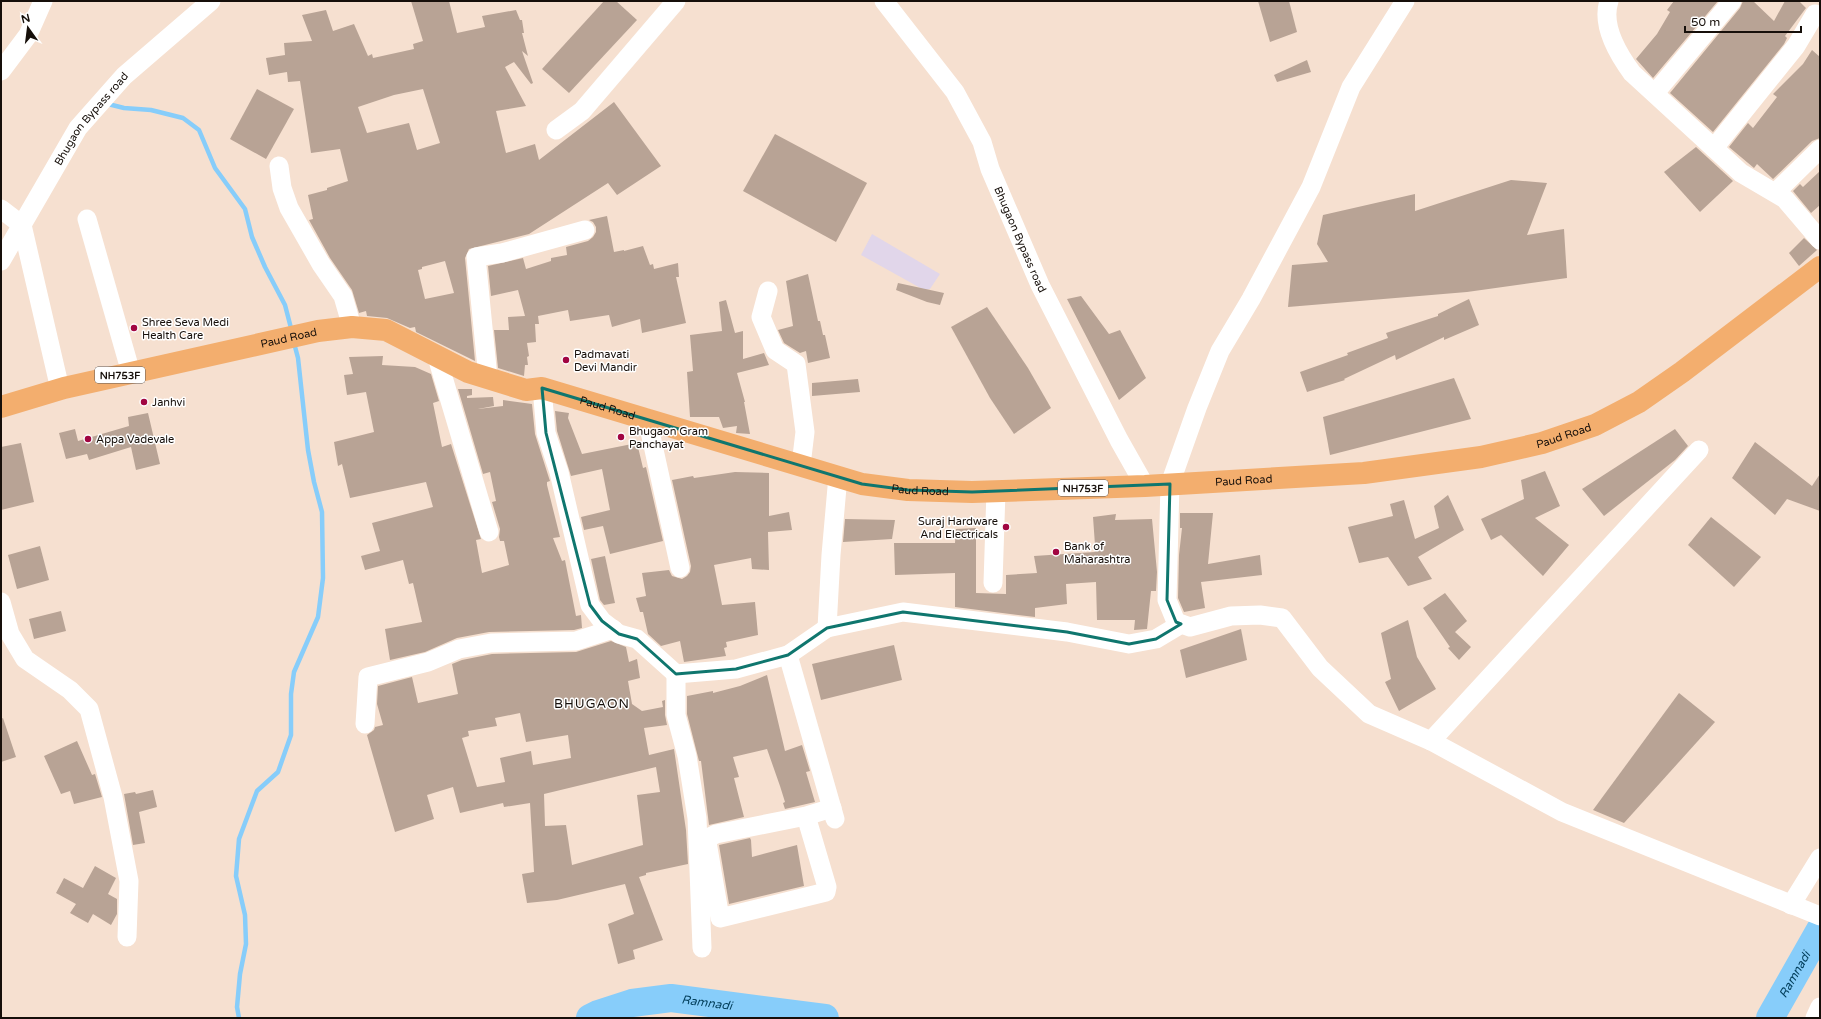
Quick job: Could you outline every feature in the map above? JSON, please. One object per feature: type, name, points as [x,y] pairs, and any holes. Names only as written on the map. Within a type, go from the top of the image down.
[{"type":"main road","name":"Paud Road","points":[[1,407],[60,389],[318,331],[352,326],[386,330],[468,372],[526,390],[542,388],[647,418],[862,484],[908,490],[996,491],[1145,486],[1364,473],[1481,457],[1548,441],[1595,425],[1639,402],[1820,267]]},
{"type":"street","points":[[1,71],[28,35],[43,1]]},
{"type":"street","name":"Bhugaon Bypass road","points":[[1,261],[78,128],[124,76],[211,1]]},
{"type":"street","points":[[556,130],[582,111],[676,1]]},
{"type":"street","name":"Bhugaon Bypass road","points":[[884,1],[955,92],[982,142],[990,169],[1040,285],[1119,440],[1145,486]]},
{"type":"street","points":[[1405,1],[1351,87],[1311,187],[1251,299],[1220,351],[1197,408],[1170,484],[1167,600],[1176,622],[1190,627],[1231,616],[1260,615],[1282,618],[1320,668],[1369,714],[1430,741],[1562,812],[1820,916]]},
{"type":"street","points":[[1609,1],[1606,16],[1610,34],[1632,73],[1747,178],[1776,192],[1794,209],[1820,240]]},
{"type":"street","points":[[1655,93],[1732,1]]},
{"type":"street","points":[[1714,148],[1796,46],[1815,14]]},
{"type":"street","points":[[1776,192],[1820,149]]},
{"type":"street","points":[[279,166],[282,188],[290,208],[318,259],[342,296],[352,326]]},
{"type":"street","points":[[1,209],[22,225],[60,389]]},
{"type":"street","points":[[87,219],[131,373]]},
{"type":"street","points":[[488,378],[476,257],[502,253],[585,230]]},
{"type":"street","points":[[768,292],[761,317],[775,350],[796,364],[805,432],[801,465]]},
{"type":"street","points":[[437,357],[489,532]]},
{"type":"street","points":[[542,388],[546,433],[559,472],[590,605],[602,621],[619,634],[637,639],[676,674],[736,669],[788,655],[827,628],[903,612],[1067,632],[1129,644],[1156,639],[1181,624]]},
{"type":"street","points":[[647,418],[680,568]]},
{"type":"street","points":[[1430,741],[1699,450]]},
{"type":"street","points":[[827,628],[831,555],[838,476]]},
{"type":"street","points":[[993,583],[996,491]]},
{"type":"street","points":[[1,602],[10,634],[24,659],[70,690],[89,709],[113,797],[129,882],[127,936]]},
{"type":"street","points":[[365,724],[368,678],[428,662],[459,649],[491,643],[576,641],[613,629]]},
{"type":"street","points":[[788,655],[834,814],[806,816],[716,834],[710,837],[707,842],[720,918],[826,892],[827,887],[806,816]]},
{"type":"street","points":[[676,674],[676,714],[687,756],[697,818],[702,948]]},
{"type":"street","points":[[1795,906],[1820,858]]},
{"type":"street","points":[[1815,1018],[1820,1007]]},
{"type":"highlighted area","points":[[542,388],[862,484],[908,490],[972,492],[1170,484],[1167,600],[1176,622],[1181,624],[1156,639],[1129,644],[1067,632],[903,612],[827,628],[788,655],[736,669],[676,674],[637,639],[619,634],[602,621],[590,605],[546,433]]},
{"type":"shaded area","points":[[872,234],[940,274],[930,289],[924,290],[861,255]]},
{"type":"building","points":[[411,1],[449,1],[457,33],[485,27],[482,16],[516,10],[520,20],[522,20],[524,33],[522,33],[528,56],[522,51],[533,83],[531,84],[514,62],[505,67],[526,106],[496,111],[506,153],[535,144],[539,160],[614,102],[661,166],[617,195],[608,183],[529,234],[469,249],[465,258],[475,361],[416,332],[415,327],[410,328],[387,318],[367,316],[366,311],[359,313],[352,290],[330,258],[309,220],[313,219],[308,195],[327,190],[327,188],[348,181],[340,149],[311,153],[300,81],[288,82],[287,72],[269,75],[266,58],[285,55],[284,43],[312,41],[302,15],[326,10],[333,31],[354,24],[368,56],[372,54],[373,58],[414,49],[413,44],[423,41]],"holes":[[[423,89],[440,143],[417,150],[409,123],[367,133],[358,107],[394,95]],[[445,261],[454,293],[425,299],[418,270],[422,269],[422,267]]]},
{"type":"building","points":[[604,1],[616,1],[637,20],[569,93],[542,69]]},
{"type":"building","points":[[1258,1],[1289,1],[1297,32],[1270,42]]},
{"type":"building","points":[[1674,1],[1718,1],[1653,78],[1636,59],[1657,34],[1670,12],[1667,10]]},
{"type":"building","points":[[1743,1],[1753,1],[1774,21],[1785,1],[1799,1],[1806,8],[1785,36],[1787,38],[1784,44],[1713,132],[1670,93],[1740,8]]},
{"type":"building","points":[[1812,50],[1820,57],[1820,138],[1812,141],[1773,179],[1757,164],[1754,168],[1729,147],[1748,123],[1753,128],[1777,97],[1773,94],[1803,64]]},
{"type":"building","points":[[1307,60],[1311,72],[1277,82],[1274,75]]},
{"type":"building","points":[[257,89],[294,109],[266,159],[230,139]]},
{"type":"building","points":[[775,134],[867,183],[836,242],[743,191]]},
{"type":"building","points":[[1696,147],[1733,181],[1700,212],[1664,172]]},
{"type":"building","points":[[1820,171],[1820,205],[1811,213],[1793,191],[1800,184],[1803,187]]},
{"type":"building","points":[[1511,180],[1547,183],[1527,235],[1564,229],[1567,278],[1467,292],[1288,307],[1292,265],[1328,262],[1317,244],[1323,215],[1415,194],[1415,211]]},
{"type":"building","points":[[607,216],[614,252],[643,246],[650,265],[653,264],[654,269],[678,263],[679,277],[676,277],[686,323],[642,333],[640,319],[612,327],[609,315],[570,321],[568,310],[538,316],[539,324],[535,324],[536,342],[527,343],[529,356],[527,357],[528,365],[525,365],[524,376],[498,368],[494,330],[509,330],[508,317],[525,316],[518,290],[491,296],[488,266],[523,258],[526,269],[551,261],[551,258],[567,255],[566,247],[588,241],[593,237],[596,232],[596,227],[593,222],[589,220]]},
{"type":"building","points":[[1804,238],[1817,250],[1799,266],[1789,253]]},
{"type":"building","points":[[808,274],[818,321],[820,321],[823,335],[825,335],[830,358],[808,363],[806,351],[800,353],[784,343],[778,330],[793,326],[786,281]]},
{"type":"building","points":[[898,283],[944,293],[940,305],[927,302],[896,290]]},
{"type":"building","points":[[1081,296],[1109,334],[1120,330],[1146,378],[1119,400],[1067,299]]},
{"type":"building","points":[[1469,299],[1479,325],[1444,340],[1444,337],[1396,360],[1395,355],[1344,379],[1345,380],[1307,392],[1300,372],[1348,355],[1347,353],[1388,338],[1386,333],[1438,316],[1438,314]]},
{"type":"building","points":[[726,300],[735,333],[743,331],[743,359],[764,353],[769,365],[737,373],[745,402],[750,434],[736,433],[737,426],[723,428],[719,417],[690,417],[687,372],[693,371],[690,335],[722,331],[719,302]]},
{"type":"building","points":[[987,307],[1028,368],[1051,408],[1014,434],[990,398],[951,327]]},
{"type":"building","points":[[383,356],[382,365],[415,367],[431,374],[439,401],[433,403],[442,447],[451,444],[481,539],[476,540],[482,573],[509,565],[504,541],[500,541],[499,537],[500,529],[492,502],[496,501],[490,472],[483,474],[458,389],[472,389],[472,395],[467,396],[467,398],[493,397],[494,406],[478,409],[503,406],[503,400],[532,404],[535,434],[550,481],[547,482],[547,485],[560,537],[553,538],[562,561],[565,560],[576,616],[581,615],[582,628],[574,630],[489,632],[457,638],[425,652],[390,660],[385,629],[422,622],[413,583],[409,584],[403,560],[365,570],[361,556],[380,551],[372,523],[433,507],[426,482],[350,498],[342,464],[338,466],[334,442],[374,432],[366,392],[347,395],[344,375],[353,374],[349,357]]},
{"type":"building","points":[[1454,378],[1471,419],[1330,455],[1323,417]]},
{"type":"building","points":[[858,379],[860,392],[812,396],[812,383]]},
{"type":"building","points":[[555,411],[569,413],[568,418],[582,454],[637,443],[643,468],[646,467],[663,541],[610,554],[603,526],[584,530],[581,517],[610,510],[602,469],[571,476],[557,431]]},
{"type":"building","points":[[148,413],[160,464],[136,470],[131,447],[89,460],[87,454],[66,459],[59,433],[75,429],[78,441],[129,426],[128,417]]},
{"type":"building","points":[[1675,429],[1688,446],[1675,460],[1604,516],[1582,489]]},
{"type":"building","points":[[1755,442],[1812,486],[1820,474],[1820,511],[1787,499],[1775,515],[1732,478]]},
{"type":"building","points":[[21,443],[34,502],[1,510],[1,447]]},
{"type":"building","points":[[1545,471],[1560,506],[1535,518],[1569,545],[1543,576],[1501,535],[1491,540],[1481,519],[1524,499],[1521,480]]},
{"type":"building","points":[[735,472],[769,473],[769,516],[789,512],[792,530],[768,532],[769,570],[752,569],[751,558],[714,565],[722,605],[755,602],[758,635],[726,642],[727,647],[724,648],[726,656],[684,662],[680,641],[661,646],[648,634],[643,612],[640,612],[636,598],[646,596],[642,573],[669,570],[672,576],[682,579],[690,572],[691,566],[672,480],[693,476],[694,478]]},
{"type":"building","points":[[1448,495],[1464,530],[1418,557],[1432,579],[1408,586],[1388,557],[1359,563],[1348,527],[1393,516],[1390,504],[1404,500],[1415,539],[1439,528],[1434,506]]},
{"type":"building","points":[[1180,513],[1213,513],[1208,564],[1260,555],[1262,575],[1201,582],[1205,608],[1184,612],[1178,598],[1179,555],[1182,528],[1180,528]]},
{"type":"building","points":[[1116,514],[1115,520],[1152,519],[1157,572],[1156,591],[1151,591],[1147,629],[1134,630],[1135,620],[1097,620],[1096,582],[1066,584],[1067,604],[1035,608],[1035,617],[955,607],[955,573],[895,575],[894,543],[955,543],[956,529],[976,528],[976,593],[1006,594],[1006,575],[1037,573],[1034,556],[1095,552],[1093,545],[1095,545],[1093,517]]},
{"type":"building","points":[[1711,517],[1761,557],[1734,587],[1688,545]]},
{"type":"building","points":[[845,519],[895,520],[892,539],[843,542]]},
{"type":"building","points":[[40,546],[49,580],[17,589],[8,555]]},
{"type":"building","points":[[605,556],[615,603],[604,605],[600,600],[591,559]]},
{"type":"building","points":[[1445,593],[1467,621],[1455,632],[1471,647],[1459,660],[1448,648],[1450,647],[1423,608]]},
{"type":"building","points":[[61,611],[66,631],[34,639],[29,619]]},
{"type":"building","points":[[1408,620],[1417,657],[1436,689],[1399,711],[1385,682],[1391,679],[1381,633]]},
{"type":"building","points":[[1241,629],[1247,660],[1186,678],[1180,650]]},
{"type":"building","points":[[611,641],[626,647],[629,662],[637,659],[640,678],[628,681],[632,704],[642,711],[663,707],[662,701],[665,700],[667,725],[644,728],[649,755],[674,749],[686,830],[688,864],[646,873],[646,875],[639,877],[663,940],[633,950],[635,959],[618,964],[608,924],[634,914],[625,884],[557,900],[527,903],[522,874],[534,872],[530,803],[504,807],[503,803],[460,813],[453,787],[427,795],[434,819],[395,832],[367,735],[374,730],[375,727],[383,725],[377,704],[378,686],[412,677],[418,703],[458,694],[452,664],[462,660],[492,654],[576,652]],"holes":[[[520,713],[526,742],[568,735],[571,758],[533,765],[531,751],[500,758],[505,782],[477,787],[462,738],[469,736],[468,731],[497,726],[495,718]],[[656,767],[660,792],[637,795],[643,845],[572,865],[566,825],[545,826],[544,794]]]},
{"type":"building","points":[[894,645],[902,680],[821,700],[812,664]]},
{"type":"building","points":[[767,675],[785,751],[802,745],[810,771],[806,772],[815,802],[785,809],[783,803],[785,802],[767,749],[733,757],[739,777],[734,778],[744,817],[709,825],[701,761],[699,761],[687,714],[687,696],[713,691],[713,693],[740,686]]},
{"type":"building","points":[[1679,693],[1715,722],[1624,823],[1593,810]]},
{"type":"building","points":[[3,718],[16,757],[1,762],[1,719]]},
{"type":"building","points":[[77,741],[92,775],[95,774],[102,797],[74,804],[70,791],[61,794],[44,756]]},
{"type":"building","points":[[153,790],[157,807],[139,812],[145,843],[133,845],[124,794],[135,792],[136,794]]},
{"type":"building","points":[[750,838],[752,857],[797,845],[804,886],[729,904],[719,845]]},
{"type":"building","points":[[95,866],[116,878],[108,894],[117,899],[117,914],[111,925],[93,914],[88,923],[70,913],[76,904],[56,893],[64,878],[83,888]]},
{"type":"waterway","points":[[108,104],[124,108],[151,110],[183,118],[199,130],[215,168],[245,209],[252,237],[265,267],[285,305],[292,332]]},
{"type":"waterway","points":[[239,1018],[237,1007],[240,974],[246,944],[245,915],[236,876],[239,839],[257,791],[278,772],[291,735],[291,694],[294,672],[318,617],[323,578],[322,512],[308,450],[298,358],[294,343]]},
{"type":"waterway","name":"Ramnadi","points":[[1770,1018],[1820,930]]},
{"type":"waterway","name":"Ramnadi","points":[[590,1018],[632,1003],[671,998],[825,1018]]},
{"type":"place","name":"Shree Seva Medi Health Care","points":[[134,328]]},
{"type":"place","name":"Padmavati Devi Mandir","points":[[566,360]]},
{"type":"place","name":"Janhvi","points":[[144,402]]},
{"type":"place","name":"Bhugaon Gram Panchayat","points":[[621,437]]},
{"type":"place","name":"Appa Vadevale","points":[[88,439]]},
{"type":"place","name":"Suraj Hardware And Electricals","points":[[1006,527]]},
{"type":"place","name":"Bank of Maharashtra","points":[[1056,552]]},
{"type":"district","name":"BHUGAON","points":[[592,703]]}]
